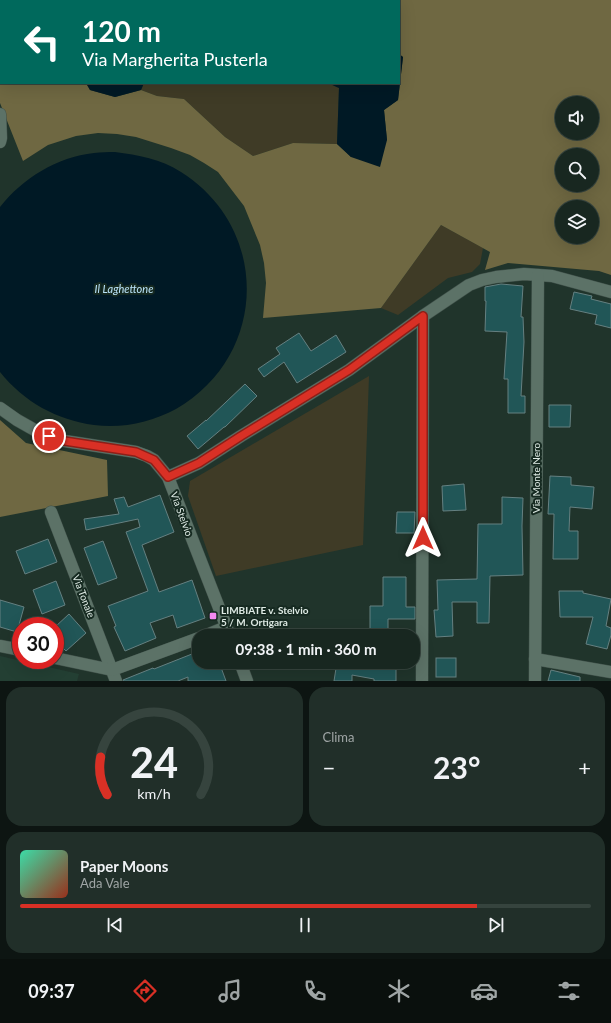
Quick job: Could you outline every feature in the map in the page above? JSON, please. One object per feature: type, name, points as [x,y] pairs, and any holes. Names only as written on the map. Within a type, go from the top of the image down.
[{"type":"street","points":[[0,114],[0,142]]},
{"type":"street","points":[[168,477],[199,463],[349,370],[423,316],[469,285],[496,277],[524,274],[552,276],[611,292]]},
{"type":"street","name":"Via Monte Nero","points":[[535,681],[538,275]]},
{"type":"street","points":[[422,681],[423,316]]},
{"type":"street","name":"Via Stelvio","points":[[0,408],[40,433],[58,440],[136,452],[154,460],[168,477],[227,629]]},
{"type":"street","name":"Via Tonale","points":[[51,512],[114,676]]},
{"type":"street","points":[[64,661],[114,676],[192,641]]},
{"type":"street","points":[[0,646],[12,648]]},
{"type":"street","points":[[535,659],[611,672]]},
{"type":"street","points":[[243,669],[247,681]]},
{"type":"shaded area","points":[[400,0],[611,0],[611,275],[599,271],[508,263],[485,270],[490,252],[441,225],[381,308],[263,318],[266,283],[260,245],[244,206],[218,172],[190,155],[136,137],[117,134],[98,133],[76,136],[48,145],[23,161],[0,103],[0,84],[87,84],[90,90],[115,97],[141,90],[157,96],[184,99],[225,137],[253,156],[293,143],[337,144],[351,157],[387,140],[384,110],[398,100],[403,57],[400,55]]},
{"type":"shaded area","points":[[144,84],[330,84],[339,88],[337,144],[293,143],[253,156],[225,137],[184,99],[157,96],[141,90]]},
{"type":"shaded area","points":[[441,225],[483,248],[480,264],[472,272],[448,278],[398,315],[381,308]]},
{"type":"shaded area","points":[[369,376],[363,545],[216,576],[188,496],[190,481]]},
{"type":"shaded area","points":[[0,420],[26,443],[107,460],[108,496],[0,517]]},
{"type":"shaded area","points":[[0,656],[12,659],[12,669],[57,669],[79,674],[77,681],[0,681]]},
{"type":"water","points":[[400,55],[403,57],[400,83]]},
{"type":"water","points":[[87,84],[144,84],[141,90],[115,97],[90,90]]},
{"type":"water","points":[[330,84],[400,84],[398,100],[384,110],[387,140],[380,167],[351,157],[337,144],[339,88]]},
{"type":"water","name":"Il Laghettone","points":[[99,152],[115,152],[141,156],[165,164],[181,172],[210,196],[231,226],[243,258],[247,292],[242,326],[228,358],[206,386],[176,409],[157,418],[126,425],[105,426],[80,423],[42,408],[9,383],[0,372],[0,207],[30,178],[54,164],[80,155]]},
{"type":"building","points":[[501,284],[523,286],[521,317],[523,317],[524,342],[521,396],[525,396],[525,413],[508,413],[508,379],[504,379],[507,332],[485,331],[485,287]]},
{"type":"building","points":[[574,292],[592,296],[591,299],[611,304],[611,328],[595,324],[597,315],[570,309]]},
{"type":"building","points":[[299,333],[311,351],[336,335],[346,352],[297,383],[284,362],[264,377],[258,369],[280,354],[276,348]]},
{"type":"building","points":[[245,384],[257,396],[225,427],[198,449],[187,436],[206,421]]},
{"type":"building","points":[[549,405],[571,405],[570,427],[549,427]]},
{"type":"building","points":[[550,476],[571,477],[571,485],[594,487],[592,509],[570,507],[569,531],[578,531],[578,559],[553,559],[554,514],[548,514]]},
{"type":"building","points":[[464,484],[466,510],[443,511],[442,486]]},
{"type":"building","points":[[160,495],[174,532],[142,545],[159,592],[192,580],[205,618],[177,628],[173,615],[150,623],[156,638],[125,651],[114,627],[116,626],[108,606],[148,591],[126,532],[140,527],[138,519],[86,530],[84,519],[119,514],[114,499],[124,497],[128,507]]},
{"type":"building","points":[[502,497],[523,498],[523,575],[490,576],[489,623],[477,623],[477,602],[452,602],[453,636],[436,637],[434,610],[438,610],[437,580],[477,579],[478,524],[502,524]]},
{"type":"building","points":[[397,512],[415,512],[414,533],[396,533]]},
{"type":"building","points":[[48,539],[57,562],[25,574],[16,551]]},
{"type":"building","points":[[103,541],[117,578],[98,585],[84,548]]},
{"type":"building","points":[[383,577],[406,577],[406,607],[415,607],[415,619],[388,619],[388,629],[370,629],[370,606],[383,606]]},
{"type":"building","points":[[56,581],[65,605],[42,614],[33,590]]},
{"type":"building","points":[[559,591],[583,591],[583,593],[611,599],[606,626],[611,628],[611,635],[607,649],[586,644],[593,617],[560,617]]},
{"type":"building","points":[[0,600],[24,607],[21,617],[12,617],[12,631],[0,627]]},
{"type":"building","points":[[69,614],[86,633],[66,651],[64,649],[64,619]]},
{"type":"building","points":[[192,654],[192,669],[222,669],[226,681],[188,681],[188,677],[178,681],[123,681],[153,668],[154,669]]},
{"type":"building","points":[[436,658],[456,658],[456,677],[436,677]]},
{"type":"building","points":[[336,669],[396,669],[396,681],[374,681],[374,679],[352,675],[352,681],[334,681]]},
{"type":"building","points":[[551,670],[580,677],[580,681],[548,681]]},
{"type":"place","name":"LIMBIATE v. Stelvio 5 / M. Ortigara","points":[[213,616]]},
{"type":"route","points":[[49,436],[58,440],[136,452],[154,460],[168,477],[199,463],[349,370],[423,316],[423,538]]}]
